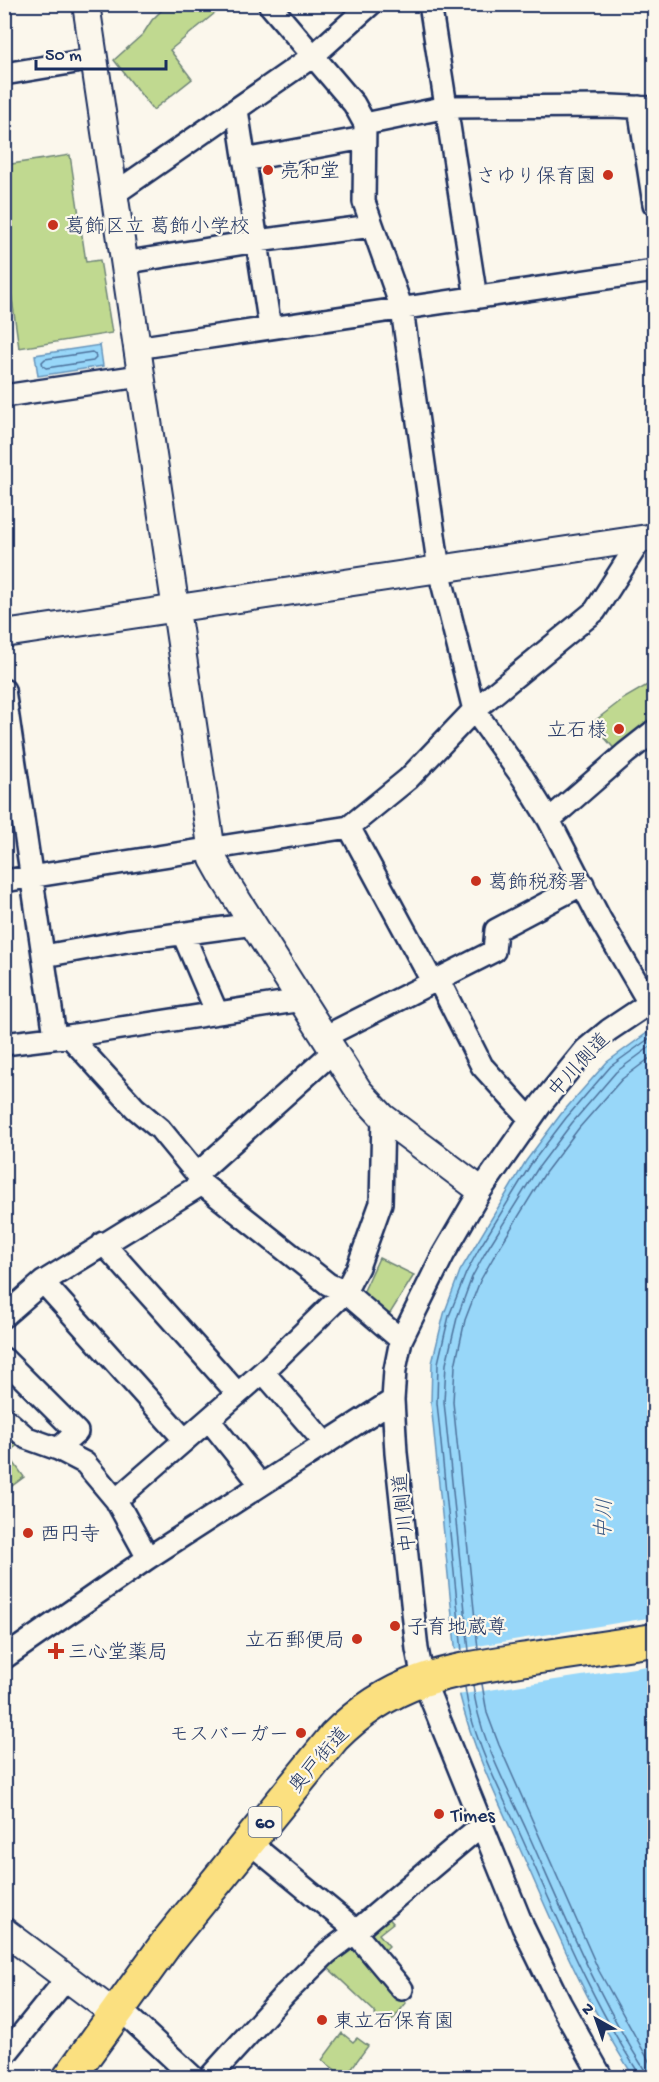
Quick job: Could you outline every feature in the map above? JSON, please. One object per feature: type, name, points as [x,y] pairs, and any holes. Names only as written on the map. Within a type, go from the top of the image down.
[{"type":"main road","name":"奥戸街道","points":[[69,2078],[168,1941],[345,1726],[389,1695],[436,1675],[654,1640]]},
{"type":"street","points":[[86,4],[213,859],[359,1091],[383,1117],[478,1188]]},
{"type":"street","points":[[269,4],[354,104],[364,131],[364,202],[402,309],[440,570],[474,710],[523,778],[549,820],[600,919],[652,1002]]},
{"type":"street","points":[[114,194],[313,56],[371,4]]},
{"type":"street","points":[[430,4],[476,298]]},
{"type":"street","points":[[4,74],[94,59]]},
{"type":"street","points":[[244,160],[364,131],[447,107],[647,107],[654,204]]},
{"type":"street","points":[[237,110],[270,328]]},
{"type":"street","points":[[123,263],[257,241],[372,226]]},
{"type":"street","points":[[136,348],[654,271]]},
{"type":"street","points":[[4,396],[140,376]]},
{"type":"street","points":[[4,634],[648,538]]},
{"type":"street","points":[[4,881],[349,827],[408,779],[474,710],[595,611],[648,538]]},
{"type":"street","points":[[4,690],[44,956],[62,1036],[135,1108],[160,1129],[200,1179],[328,1284],[345,1292],[401,1340]]},
{"type":"street","points":[[549,820],[654,731]]},
{"type":"street","points":[[349,827],[482,1066],[530,1119]]},
{"type":"street","points":[[4,1316],[43,1282],[200,1179],[329,1044],[435,980],[494,951],[496,930],[583,884]]},
{"type":"street","points":[[44,956],[127,941],[254,924]]},
{"type":"street","points":[[183,934],[217,1013]]},
{"type":"street","points":[[4,1044],[302,1000]]},
{"type":"street","name":"中川側道","points":[[602,2078],[560,2003],[523,1927],[482,1828],[436,1675],[417,1649],[396,1453],[393,1400],[395,1370],[401,1340],[478,1188],[559,1080],[586,1049],[609,1030],[652,1002]]},
{"type":"street","points":[[116,1500],[263,1372],[345,1292],[358,1267],[381,1203],[383,1117]]},
{"type":"street","points":[[103,1243],[238,1394]]},
{"type":"street","points":[[43,1282],[184,1440]]},
{"type":"street","points":[[4,1359],[77,1432],[58,1449]]},
{"type":"street","points":[[263,1372],[325,1443]]},
{"type":"street","points":[[4,1658],[148,1558],[393,1400]]},
{"type":"street","points":[[4,1418],[27,1438],[58,1449],[85,1463],[116,1500],[148,1558]]},
{"type":"street","points":[[209,1420],[261,1485]]},
{"type":"street","points":[[209,2078],[285,1994],[327,1953],[471,1834],[482,1828]]},
{"type":"street","points":[[249,1842],[346,1922],[402,1989]]},
{"type":"street","points":[[4,1931],[117,2011],[194,2078]]},
{"type":"street","points":[[4,2056],[68,1978]]},
{"type":"green space","points":[[167,5],[207,5],[215,13],[170,50],[192,79],[153,110],[114,60],[143,34],[152,20]]},
{"type":"green space","points":[[70,155],[86,262],[100,260],[112,333],[19,348],[5,250],[5,165]]},
{"type":"green space","points":[[654,681],[654,723],[617,752],[592,723],[623,699]]},
{"type":"green space","points":[[379,1258],[414,1275],[389,1315],[362,1295]]},
{"type":"green space","points":[[4,1423],[22,1442],[7,1453],[24,1477],[5,1491]]},
{"type":"green space","points":[[386,1915],[393,1923],[379,1934],[389,1946],[383,1952],[368,1934]]},
{"type":"green space","points":[[356,1944],[406,2003],[387,2027],[375,2015],[376,2013],[325,1965]]},
{"type":"green space","points":[[342,2033],[353,2042],[357,2038],[368,2046],[345,2077],[322,2060]]},
{"type":"water","points":[[100,345],[103,366],[38,376],[35,355]]},
{"type":"water","name":"中川","points":[[654,1028],[654,2077],[634,2077],[602,2024],[561,1942],[488,1778],[466,1717],[460,1696],[431,1403],[432,1363],[444,1314],[460,1271],[526,1161],[561,1114],[607,1062]]},
{"type":"pier","points":[[654,1617],[654,1665],[457,1695],[453,1650]]},
{"type":"place","name":"亮和堂","points":[[268,170]]},
{"type":"place","name":"さゆり保育園","points":[[608,175]]},
{"type":"place","name":"葛飾区立 葛飾小学校","points":[[53,225]]},
{"type":"place","name":"立石様","points":[[619,729]]},
{"type":"place","name":"葛飾税務署","points":[[476,881]]},
{"type":"place","name":"西円寺","points":[[28,1533]]},
{"type":"place","name":"子育地蔵尊","points":[[395,1626]]},
{"type":"place","name":"立石郵便局","points":[[357,1639]]},
{"type":"place","name":"三心堂薬局","points":[[56,1651]]},
{"type":"place","name":"モスバーガー","points":[[301,1733]]},
{"type":"place","name":"Times","points":[[439,1814]]},
{"type":"place","name":"東立石保育園","points":[[322,2020]]}]
